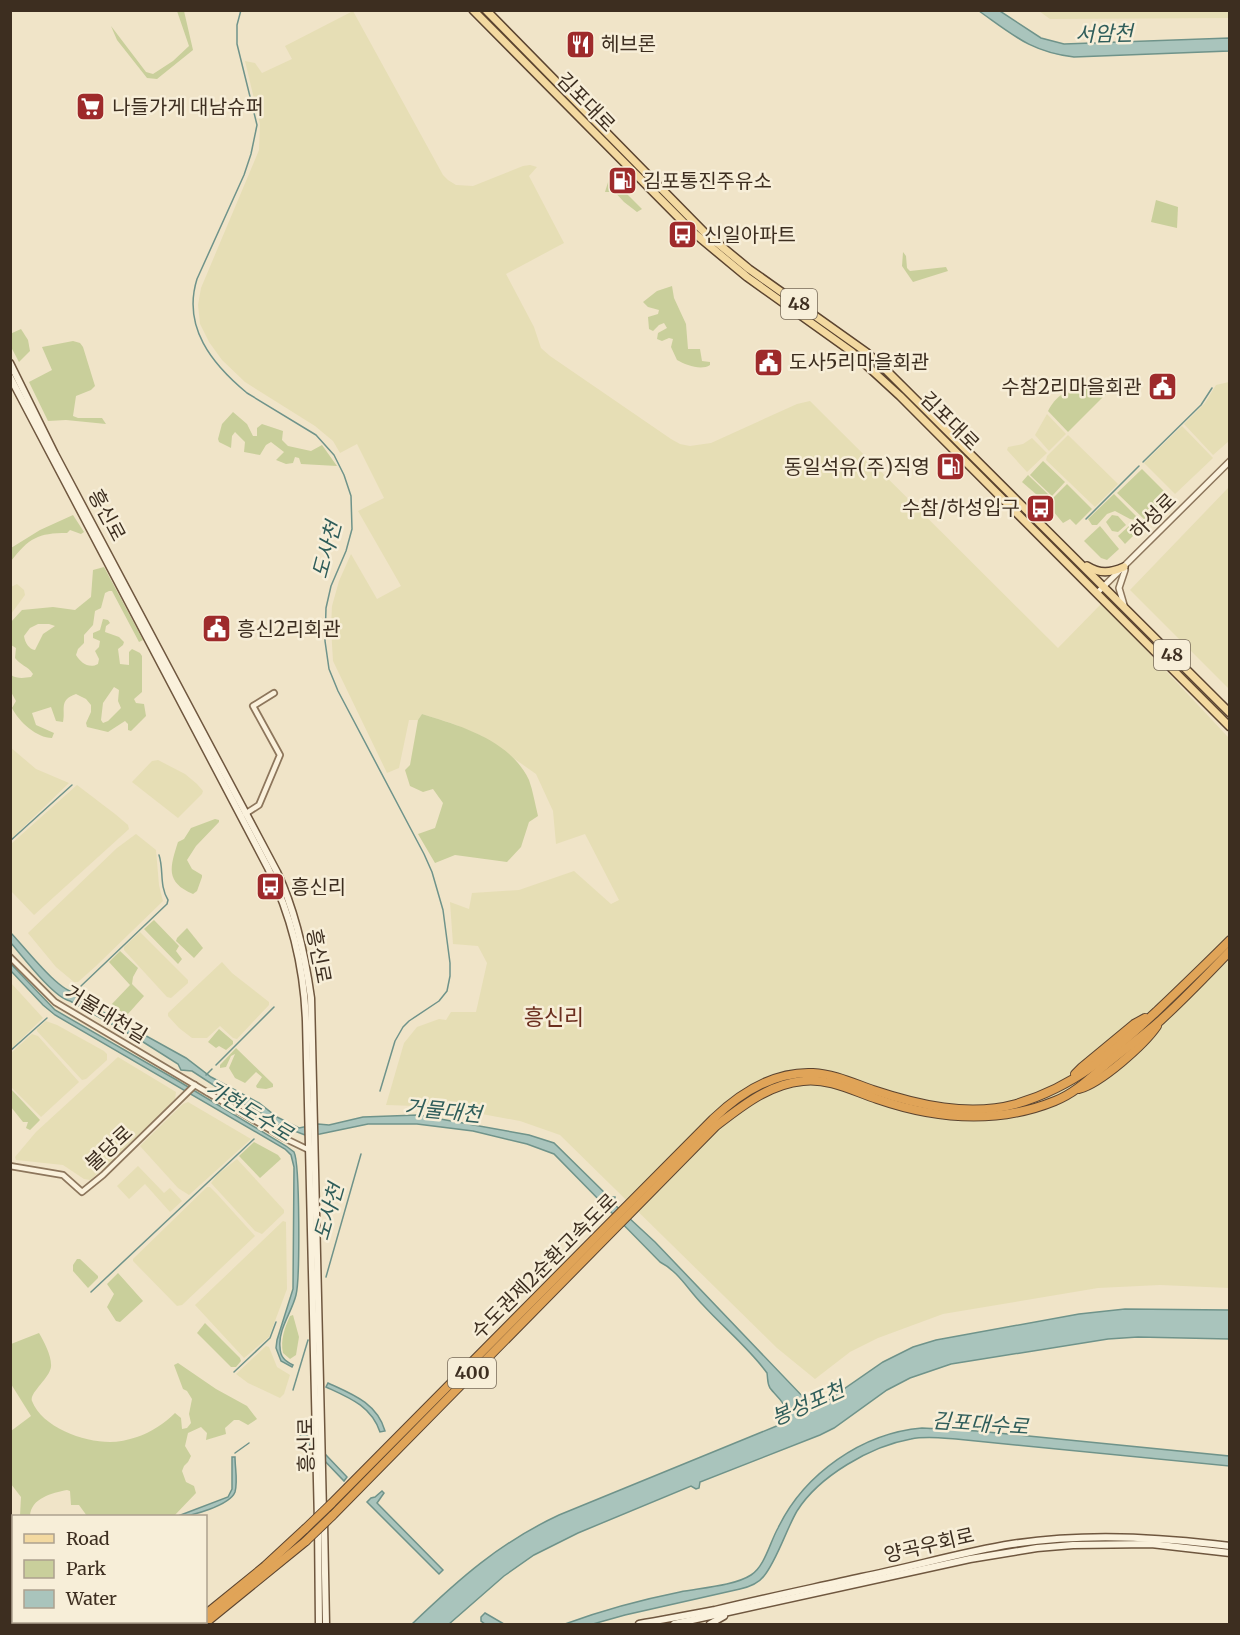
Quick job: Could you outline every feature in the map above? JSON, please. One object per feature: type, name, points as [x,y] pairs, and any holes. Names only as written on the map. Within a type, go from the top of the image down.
[{"type":"highway","name":"수도권제2순환고속도로","points":[[207,1622],[332,1516],[726,1106],[749,1090],[787,1075],[813,1073],[846,1079],[898,1098],[934,1107],[978,1110],[1015,1104],[1072,1079],[1105,1059],[1230,940]]},
{"type":"highway","name":"수도권제2순환고속도로","points":[[635,1203],[716,1126],[741,1107],[765,1092],[801,1081],[818,1080],[833,1083],[912,1110],[973,1118],[994,1117],[1057,1101],[1075,1090],[1162,1019],[1230,951]]},
{"type":"highway","name":"수도권제2순환고속도로","points":[[207,1613],[265,1566],[332,1504],[611,1228]]},
{"type":"main road","name":"김포대로","points":[[473,10],[677,218],[747,277],[838,341],[867,365],[995,489],[1230,727]]},
{"type":"main road","name":"김포대로","points":[[486,10],[704,232],[749,269],[866,352],[1230,713]]},
{"type":"main road","name":"흥신로","points":[[10,363],[55,454],[282,883],[304,956],[310,998],[311,1141],[323,1446],[326,1624]]},
{"type":"main road","name":"흥신로","points":[[10,377],[279,892],[293,938],[303,988],[311,1120]]},
{"type":"main road","points":[[1075,559],[1100,573],[1124,568]]},
{"type":"main road","name":"흥신로","points":[[312,1151],[319,1624]]},
{"type":"main road","name":"양곡우회로","points":[[639,1624],[694,1620],[992,1547],[1022,1542],[1131,1536],[1230,1546]]},
{"type":"main road","name":"양곡우회로","points":[[674,1624],[980,1557],[1036,1548],[1151,1544],[1230,1553]]},
{"type":"main road","points":[[710,1624],[748,1607]]},
{"type":"street","name":"하성로","points":[[1099,594],[1230,461]]},
{"type":"street","name":"하성로","points":[[1124,568],[1230,466]]},
{"type":"street","points":[[1124,568],[1119,588],[1126,610]]},
{"type":"street","points":[[245,814],[259,806],[280,755],[253,705],[274,693]]},
{"type":"street","name":"거물대천길","points":[[10,957],[55,1002],[195,1084]]},
{"type":"street","points":[[195,1084],[284,1138],[312,1151]]},
{"type":"street","name":"불당로","points":[[10,1166],[63,1175],[82,1192],[103,1175],[195,1084]]},
{"type":"shaded area","points":[[1229,10],[1229,18],[1050,19],[1039,11]]},
{"type":"shaded area","points":[[353,11],[443,175],[448,180],[456,185],[473,186],[523,166],[537,167],[529,176],[564,243],[506,274],[534,327],[541,348],[550,356],[671,439],[690,446],[711,443],[797,404],[810,401],[1058,648],[1102,603],[1229,738],[1229,1288],[1160,1285],[1098,1288],[943,1314],[878,1338],[850,1352],[815,1379],[777,1348],[560,1135],[520,1121],[444,1107],[386,1105],[404,1043],[417,1027],[439,1019],[446,1020],[451,1012],[476,1012],[487,963],[478,946],[453,944],[450,902],[469,909],[472,893],[519,890],[574,871],[611,904],[619,900],[585,834],[556,844],[553,811],[536,774],[482,736],[422,714],[418,720],[409,720],[399,768],[387,773],[333,661],[331,627],[332,606],[339,581],[351,554],[377,599],[401,586],[358,511],[384,498],[357,444],[340,453],[333,441],[315,426],[245,382],[222,360],[200,324],[198,305],[201,288],[259,150],[260,124],[245,61],[255,63],[262,73],[292,59],[285,46]]},
{"type":"shaded area","points":[[1229,382],[1229,441],[1213,455],[1184,424],[1205,403],[1216,385]]},
{"type":"shaded area","points":[[1047,414],[1066,434],[1049,451],[1035,435]]},
{"type":"shaded area","points":[[1182,426],[1213,458],[1175,494],[1144,463]]},
{"type":"shaded area","points":[[1068,435],[1118,484],[1095,507],[1046,460],[1047,456]]},
{"type":"shaded area","points":[[1032,438],[1047,453],[1027,472],[1007,450],[1008,447],[1023,444]]},
{"type":"shaded area","points":[[1229,487],[1229,689],[1130,590]]},
{"type":"shaded area","points":[[17,584],[24,590],[25,595],[11,614],[11,587]]},
{"type":"shaded area","points":[[10,747],[36,769],[69,783],[11,839]]},
{"type":"shaded area","points":[[158,760],[185,774],[203,791],[178,818],[132,782],[152,761]]},
{"type":"shaded area","points":[[77,785],[128,825],[129,829],[34,915],[11,891],[11,844]]},
{"type":"shaded area","points":[[136,834],[156,850],[163,901],[96,966],[78,982],[74,982],[56,967],[28,933],[117,848]]},
{"type":"shaded area","points":[[140,932],[188,980],[188,983],[171,998],[167,997],[124,950],[124,947]]},
{"type":"shaded area","points":[[222,962],[232,973],[269,1002],[269,1005],[237,1039],[220,1026],[207,1038],[192,1038],[179,1028],[168,1013]]},
{"type":"shaded area","points":[[11,983],[43,1018],[10,1049]]},
{"type":"shaded area","points":[[46,1021],[104,1051],[107,1054],[107,1060],[82,1080],[37,1031]]},
{"type":"shaded area","points":[[32,1034],[38,1036],[79,1082],[41,1117],[11,1087],[11,1053]]},
{"type":"shaded area","points":[[118,1057],[176,1092],[175,1099],[90,1180],[84,1179],[63,1165],[16,1160],[15,1157],[36,1132]]},
{"type":"shaded area","points":[[188,1102],[251,1139],[189,1195],[178,1188],[140,1146],[183,1104]]},
{"type":"shaded area","points":[[237,1159],[284,1210],[284,1213],[262,1234],[255,1231],[211,1183],[218,1174]]},
{"type":"shaded area","points":[[138,1166],[164,1193],[170,1188],[182,1201],[170,1212],[145,1184],[129,1199],[117,1186]]},
{"type":"shaded area","points":[[207,1187],[216,1193],[255,1236],[182,1305],[177,1306],[133,1259]]},
{"type":"shaded area","points":[[283,1221],[286,1222],[287,1289],[269,1337],[244,1358],[195,1305]]},
{"type":"shaded area","points":[[266,1346],[269,1347],[277,1367],[290,1375],[284,1394],[280,1398],[248,1383],[236,1374]]},
{"type":"green space","points":[[177,11],[184,11],[193,50],[157,79],[147,78],[117,40],[111,26],[146,72],[153,74],[173,61],[189,46]]},
{"type":"green space","points":[[609,179],[614,181],[642,209],[637,212],[613,190],[605,192]]},
{"type":"green space","points":[[1156,200],[1178,207],[1177,228],[1151,222]]},
{"type":"green space","points":[[903,252],[910,271],[946,267],[948,271],[913,282],[902,266]]},
{"type":"green space","points":[[672,286],[674,298],[686,324],[688,349],[700,349],[702,361],[710,362],[710,365],[706,367],[694,367],[677,360],[671,347],[673,339],[662,341],[657,339],[658,333],[667,328],[664,323],[653,331],[649,329],[648,317],[658,314],[659,310],[648,307],[643,302],[657,291]]},
{"type":"green space","points":[[21,329],[28,340],[30,351],[19,362],[11,347],[10,334]]},
{"type":"green space","points":[[73,341],[80,343],[83,347],[95,386],[76,396],[73,416],[102,418],[106,424],[66,420],[48,421],[29,382],[52,370],[42,347]]},
{"type":"green space","points":[[1082,388],[1103,388],[1107,393],[1068,432],[1048,411],[1054,401],[1062,395]]},
{"type":"green space","points":[[233,412],[247,424],[253,436],[257,436],[257,428],[262,424],[283,431],[282,440],[288,446],[311,451],[322,445],[337,466],[301,464],[299,458],[295,457],[293,463],[286,464],[276,460],[284,452],[271,442],[266,445],[260,455],[244,452],[245,442],[235,432],[232,436],[231,448],[219,442],[222,424]]},
{"type":"green space","points":[[1043,461],[1065,482],[1052,496],[1030,475]]},
{"type":"green space","points":[[1142,469],[1169,496],[1145,520],[1117,493]]},
{"type":"green space","points":[[1028,475],[1049,495],[1045,502],[1022,482]]},
{"type":"green space","points":[[1067,484],[1092,509],[1076,525],[1070,519],[1063,523],[1047,504]]},
{"type":"green space","points":[[1114,494],[1141,521],[1130,519],[1115,511],[1107,514],[1097,525],[1092,525],[1088,519]]},
{"type":"green space","points":[[73,515],[84,532],[81,534],[70,530],[67,533],[35,538],[23,547],[11,561],[11,548],[40,530]]},
{"type":"green space","points":[[1112,515],[1118,516],[1126,525],[1118,532],[1112,531],[1106,522]]},
{"type":"green space","points":[[1130,525],[1141,528],[1125,544],[1118,536]]},
{"type":"green space","points":[[1100,526],[1119,549],[1107,560],[1101,558],[1084,541]]},
{"type":"green space","points":[[104,567],[143,640],[139,642],[112,591],[109,591],[105,593],[101,608],[95,611],[93,625],[84,635],[84,643],[76,655],[85,664],[91,666],[98,664],[99,659],[95,651],[100,641],[93,638],[93,633],[100,630],[103,619],[108,620],[110,623],[106,626],[105,632],[119,637],[124,642],[118,649],[120,664],[129,665],[129,652],[132,649],[142,656],[142,692],[134,699],[136,703],[144,704],[146,716],[131,731],[128,730],[128,724],[125,721],[108,732],[87,727],[91,705],[86,699],[76,694],[70,696],[65,702],[63,722],[56,721],[51,707],[32,713],[36,725],[54,733],[52,738],[46,737],[29,728],[12,708],[16,701],[11,692],[11,675],[23,678],[31,677],[33,674],[15,658],[16,648],[11,645],[11,622],[22,610],[53,607],[75,610],[91,597],[93,570]],"holes":[[[38,624],[55,626],[43,634],[35,650],[28,645],[24,636],[30,628]],[[114,687],[119,690],[118,701],[121,708],[103,723],[101,720],[103,703]]]},
{"type":"green space","points":[[422,714],[483,736],[510,754],[521,766],[529,780],[538,816],[529,822],[521,847],[507,862],[455,855],[435,863],[418,834],[435,828],[443,803],[433,789],[423,792],[410,786],[405,770],[410,765],[418,720]]},
{"type":"green space","points":[[215,819],[219,822],[196,846],[187,860],[192,869],[202,875],[197,891],[193,894],[174,879],[172,866],[175,851],[178,842],[184,839],[191,828]]},
{"type":"green space","points":[[154,920],[179,946],[176,951],[182,959],[178,964],[144,929]]},
{"type":"green space","points":[[187,928],[203,948],[194,958],[176,941]]},
{"type":"green space","points":[[120,951],[138,968],[132,984],[144,996],[127,1015],[111,1005],[130,985],[109,962]]},
{"type":"green space","points":[[219,1029],[233,1041],[233,1044],[226,1050],[219,1046],[216,1048],[208,1042]]},
{"type":"green space","points":[[236,1048],[273,1084],[273,1087],[257,1088],[262,1077],[256,1072],[245,1083],[235,1078],[229,1068],[235,1054],[231,1056],[226,1067],[220,1068],[220,1065]]},
{"type":"green space","points":[[11,1089],[40,1120],[30,1130],[26,1128],[28,1122],[23,1122],[11,1107]]},
{"type":"green space","points":[[254,1142],[281,1159],[260,1178],[239,1156]]},
{"type":"green space","points":[[77,1259],[80,1259],[98,1276],[88,1288],[73,1271],[73,1265]]},
{"type":"green space","points":[[118,1273],[143,1301],[120,1322],[116,1321],[107,1307],[114,1294],[107,1284]]},
{"type":"green space","points":[[293,1315],[299,1337],[296,1355],[290,1359],[283,1353],[282,1343],[286,1325],[290,1316]]},
{"type":"green space","points":[[205,1323],[240,1358],[241,1361],[236,1367],[231,1367],[197,1333]]},
{"type":"green space","points":[[39,1333],[49,1354],[51,1367],[33,1394],[32,1401],[45,1418],[76,1436],[99,1441],[127,1440],[152,1430],[175,1413],[181,1418],[182,1429],[187,1428],[191,1423],[189,1414],[192,1399],[183,1389],[174,1365],[178,1363],[216,1389],[247,1406],[257,1419],[248,1425],[234,1420],[225,1428],[226,1434],[206,1440],[207,1433],[201,1427],[188,1433],[185,1446],[191,1456],[182,1471],[186,1482],[194,1486],[196,1493],[175,1515],[86,1515],[79,1505],[71,1505],[70,1491],[67,1490],[43,1497],[34,1505],[30,1515],[20,1515],[21,1497],[11,1484],[11,1431],[31,1416],[11,1384],[11,1344]]},
{"type":"water","points":[[979,11],[1000,11],[1041,38],[1064,44],[1229,38],[1229,51],[1074,57],[1059,55],[1023,41]]},
{"type":"water","name":"봉성포천","points":[[10,932],[52,978],[69,991],[76,992],[76,997],[186,1058],[211,1077],[299,1128],[318,1124],[329,1125],[363,1117],[418,1115],[529,1135],[554,1143],[609,1197],[615,1197],[615,1205],[655,1242],[805,1399],[813,1403],[825,1402],[883,1362],[913,1347],[936,1340],[1079,1314],[1125,1309],[1229,1310],[1229,1339],[1138,1337],[1108,1339],[951,1364],[910,1378],[887,1390],[834,1428],[820,1435],[700,1482],[699,1488],[691,1486],[578,1533],[534,1555],[504,1576],[449,1624],[412,1624],[481,1563],[537,1526],[779,1425],[784,1419],[786,1409],[770,1388],[767,1373],[753,1355],[703,1305],[678,1276],[660,1262],[554,1154],[527,1144],[473,1131],[417,1124],[368,1124],[305,1135],[271,1122],[258,1110],[241,1103],[192,1071],[181,1070],[178,1064],[140,1040],[56,993],[11,943]]},
{"type":"water","points":[[11,964],[55,1010],[175,1079],[294,1152],[298,1198],[297,1285],[296,1295],[280,1340],[282,1356],[293,1365],[292,1367],[281,1361],[276,1348],[293,1289],[294,1167],[291,1155],[285,1149],[55,1015],[11,971]]},
{"type":"water","points":[[328,1383],[370,1406],[385,1431],[380,1432],[371,1416],[359,1404],[326,1387]]},
{"type":"water","points":[[922,1428],[977,1431],[1229,1456],[1229,1466],[945,1438],[917,1438],[879,1448],[847,1464],[818,1486],[797,1511],[773,1562],[762,1579],[756,1583],[593,1624],[565,1624],[636,1602],[744,1579],[760,1566],[789,1508],[819,1474],[837,1460],[878,1438]]},
{"type":"water","points":[[298,1433],[306,1434],[347,1477],[344,1481]]},
{"type":"water","points":[[232,1457],[235,1457],[236,1479],[235,1492],[232,1497],[210,1509],[181,1515],[228,1497],[232,1489]]},
{"type":"water","points":[[382,1491],[384,1493],[377,1503],[443,1570],[439,1574],[367,1502]]},
{"type":"water","points":[[485,1613],[504,1624],[485,1624],[481,1621],[481,1617]]},
{"type":"waterway","name":"도사천","points":[[241,10],[237,25],[237,44],[257,125],[244,175],[197,279],[193,296],[197,329],[212,357],[234,382],[247,393],[316,435],[334,455],[344,475],[351,496],[352,529],[346,551],[331,586],[326,608],[325,641],[329,669],[338,691],[432,872],[443,910],[450,963],[447,991],[439,1001],[409,1021],[395,1041],[380,1091]]},
{"type":"waterway","points":[[1143,462],[1201,405],[1212,388]]},
{"type":"waterway","points":[[1086,519],[1139,466]]},
{"type":"waterway","points":[[10,841],[72,785]]},
{"type":"waterway","points":[[81,986],[167,904],[159,855]]},
{"type":"waterway","name":"가현도수로","points":[[216,1065],[274,1007]]},
{"type":"waterway","points":[[10,1051],[47,1018]]},
{"type":"waterway","name":"가현도수로","points":[[206,1075],[212,1069]]},
{"type":"waterway","name":"가현도수로","points":[[91,1292],[254,1139]]},
{"type":"waterway","name":"도사천","points":[[326,1277],[361,1154]]},
{"type":"waterway","points":[[234,1372],[270,1338],[276,1322]]},
{"type":"waterway","name":"도사천","points":[[293,1390],[308,1340]]},
{"type":"waterway","name":"김포대수로","points":[[235,1453],[249,1443]]},
{"type":"place","name":"헤브론","points":[[580,44]]},
{"type":"place","name":"나들가게 대남슈퍼","points":[[91,107]]},
{"type":"place","name":"김포통진주유소","points":[[622,181]]},
{"type":"place","name":"신일아파트","points":[[683,235]]},
{"type":"place","name":"도사5리마을회관","points":[[768,362]]},
{"type":"place","name":"수참2리마을회관","points":[[1163,387]]},
{"type":"place","name":"동일석유(주)직영","points":[[951,467]]},
{"type":"place","name":"수참/하성입구","points":[[1041,508]]},
{"type":"place","name":"흥신2리회관","points":[[216,629]]},
{"type":"place","name":"흥신리","points":[[270,887]]},
{"type":"district","name":"흥신리","points":[[554,1017]]},
{"type":"water label","name":"서암천","points":[[1104,34]]},
{"type":"water label","name":"거물대천","points":[[443,1111]]}]
